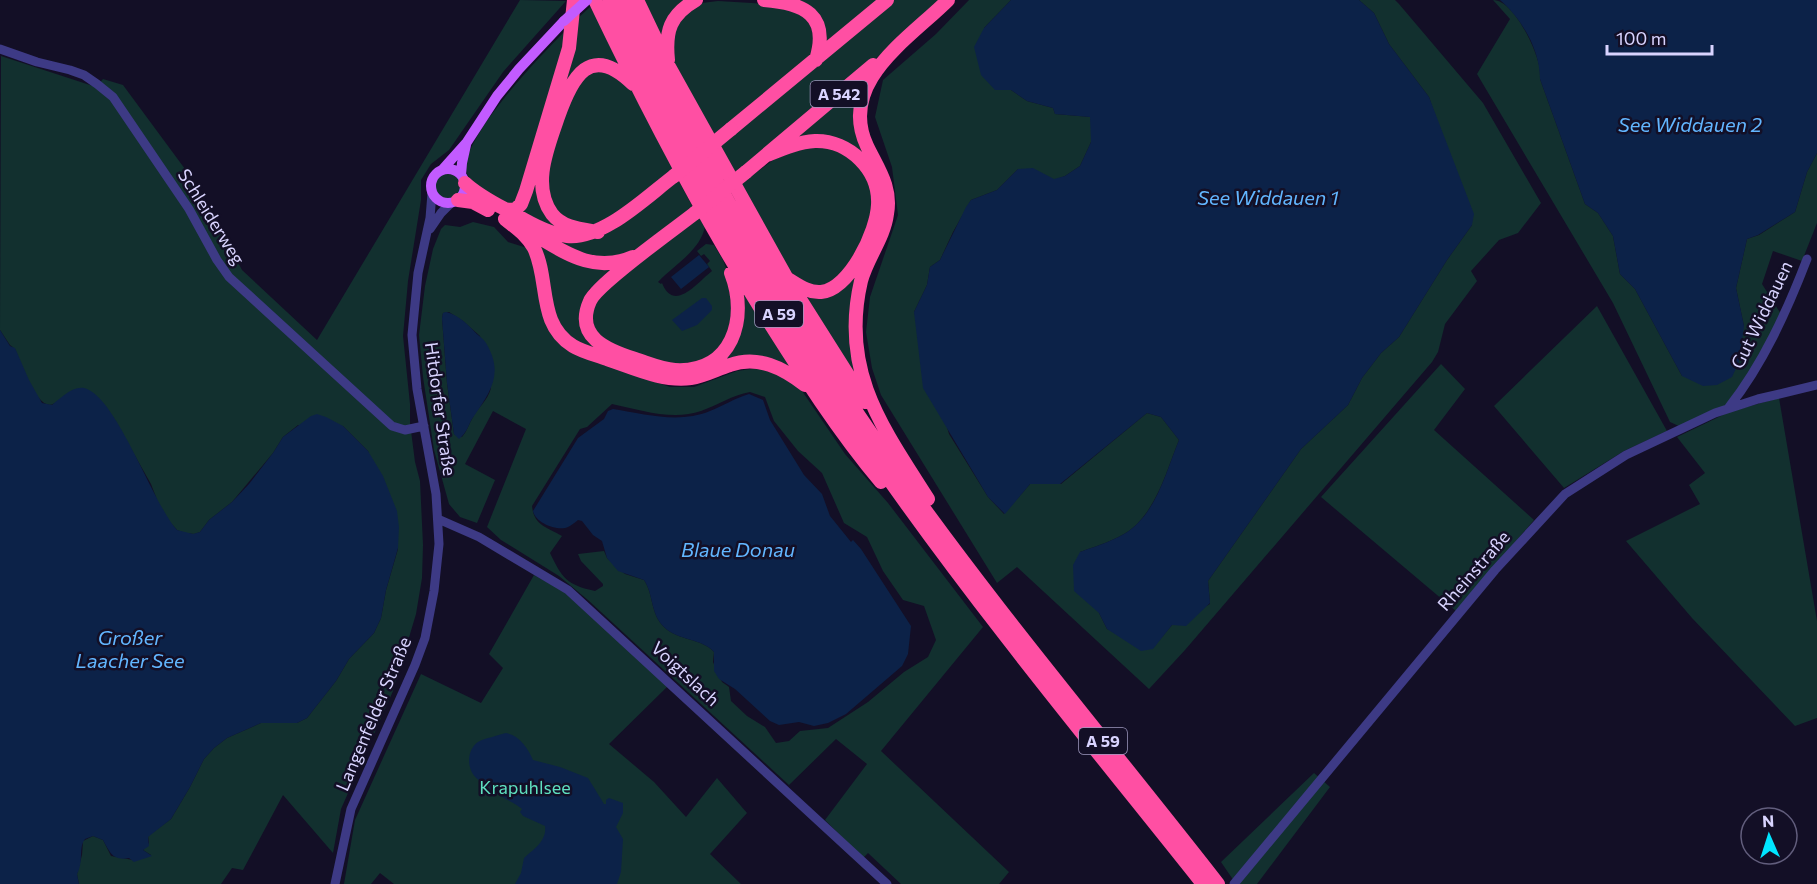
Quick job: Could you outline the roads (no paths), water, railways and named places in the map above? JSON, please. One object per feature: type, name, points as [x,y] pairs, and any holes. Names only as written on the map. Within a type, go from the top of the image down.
[{"type":"highway","points":[[574,0],[569,48],[526,191],[521,204],[506,214],[533,246],[538,259],[545,306],[551,322],[560,335],[573,346],[652,375],[690,378],[706,375],[732,364],[760,362],[774,365],[815,392]]},
{"type":"highway","points":[[595,0],[637,88],[719,242],[815,392],[851,447],[889,492],[942,563],[986,601]]},
{"type":"highway","name":"A 59","points":[[610,0],[688,155],[770,300],[880,467],[1203,884]]},
{"type":"highway","name":"A 59","points":[[623,0],[702,156],[790,309],[827,367],[986,601],[1218,884]]},
{"type":"highway","points":[[637,0],[668,65],[786,277],[861,396],[886,430],[986,601]]},
{"type":"highway","points":[[668,65],[669,28],[678,13],[696,0]]},
{"type":"highway","points":[[764,0],[785,1],[799,5],[811,14],[819,26],[820,37],[816,60]]},
{"type":"highway","name":"A 542","points":[[454,202],[472,202],[555,234],[574,237],[598,232],[674,176],[887,0]]},
{"type":"highway","name":"A 542","points":[[463,179],[506,214],[584,261],[600,264],[612,263],[646,252],[912,34],[948,0]]},
{"type":"highway","points":[[886,430],[863,379],[856,352],[854,320],[857,299],[862,276],[884,228],[888,200],[881,171],[867,146],[861,128],[860,110],[862,94],[867,82],[885,60],[912,34]]},
{"type":"highway","points":[[598,232],[572,227],[553,216],[542,191],[544,162],[566,95],[579,74],[596,66],[606,66],[616,69],[637,88]]},
{"type":"highway","points":[[766,155],[796,144],[814,141],[840,145],[855,154],[868,168],[878,196],[878,212],[871,233],[850,273],[841,283],[829,290],[816,292],[802,288],[786,277]]},
{"type":"highway","points":[[646,252],[592,297],[587,311],[590,333],[598,344],[612,351],[661,368],[688,369],[699,367],[719,356],[734,334],[739,321],[738,289],[719,242]]},
{"type":"main road","points":[[467,142],[462,163],[464,193],[454,202],[442,202],[432,193],[433,177],[467,142],[497,96],[519,69],[587,0]]},
{"type":"main road","points":[[442,170],[453,170],[463,179]]},
{"type":"street","name":"Schleiderweg","points":[[0,48],[37,62],[77,73],[97,84],[113,98],[189,209],[229,277],[392,426],[405,430],[424,426]]},
{"type":"street","name":"Hitdorfer Straße","points":[[432,193],[432,209],[418,273],[413,318],[414,365],[436,494],[438,519]]},
{"type":"street","name":"Hitdorfer Straße","points":[[428,234],[441,213],[454,202]]},
{"type":"street","name":"Gut Widdauen","points":[[1729,407],[1746,385],[1784,313],[1806,259]]},
{"type":"street","name":"Gut Widdauen","points":[[1746,385],[1758,399]]},
{"type":"street","name":"Rheinstraße","points":[[1236,882],[1495,570],[1565,494],[1626,454],[1729,407],[1817,385]]},
{"type":"street","name":"Langenfelder Straße","points":[[335,884],[351,809],[410,677],[424,638],[434,591],[439,544],[438,519]]},
{"type":"street","name":"Voigtslach","points":[[438,519],[479,537],[568,591],[887,884]]},
{"type":"water","name":"See Widdauen 1","points":[[1011,0],[1359,0],[1374,13],[1389,44],[1429,97],[1474,214],[1472,225],[1447,260],[1399,337],[1381,353],[1362,378],[1348,405],[1301,449],[1208,581],[1210,603],[1186,626],[1172,625],[1153,649],[1141,651],[1107,629],[1099,613],[1074,591],[1073,565],[1080,552],[1126,533],[1138,523],[1152,505],[1179,440],[1161,417],[1147,413],[1060,484],[1030,484],[1005,514],[988,497],[923,388],[914,312],[927,285],[930,267],[940,260],[966,207],[971,200],[997,190],[1018,169],[1033,168],[1054,179],[1065,176],[1080,166],[1091,142],[1090,117],[1055,114],[1053,108],[1027,101],[1011,90],[995,90],[981,75],[974,47],[984,28]]},
{"type":"water","name":"See Widdauen 2","points":[[1500,0],[1817,0],[1817,153],[1807,172],[1795,212],[1758,235],[1747,239],[1736,288],[1744,326],[1739,362],[1732,377],[1717,385],[1703,386],[1682,376],[1635,289],[1620,274],[1613,236],[1598,213],[1585,204],[1540,79],[1533,46],[1516,16]]},
{"type":"water","points":[[699,255],[709,267],[681,289],[671,277]]},
{"type":"water","points":[[702,298],[706,298],[712,310],[697,325],[682,331],[672,320]]},
{"type":"water","points":[[446,312],[461,319],[486,343],[495,373],[486,398],[459,439],[454,434],[447,383],[442,318],[443,313]]},
{"type":"water","name":"Großer Laacher See","points":[[0,330],[10,346],[15,348],[42,403],[52,405],[67,393],[84,388],[96,395],[109,409],[167,517],[177,530],[193,534],[200,532],[209,520],[232,502],[249,484],[283,437],[317,414],[343,426],[368,451],[383,476],[397,511],[398,548],[381,618],[374,633],[349,659],[336,681],[307,718],[297,723],[261,723],[227,738],[214,748],[204,759],[171,819],[148,837],[149,846],[143,850],[152,856],[134,862],[129,858],[116,857],[103,840],[93,836],[85,839],[77,874],[79,884],[0,884]]},
{"type":"water","name":"Blaue Donau","points":[[749,394],[763,400],[770,420],[804,475],[822,494],[830,516],[851,542],[853,540],[861,549],[911,626],[908,654],[902,666],[846,714],[828,723],[814,726],[799,722],[779,725],[770,721],[735,689],[719,679],[714,671],[714,652],[709,647],[676,635],[664,627],[656,616],[644,580],[618,571],[607,558],[602,541],[593,535],[582,521],[578,520],[565,528],[556,528],[541,522],[533,511],[578,438],[604,419],[608,411],[613,409],[662,417],[686,417],[710,411]]},
{"type":"water","name":"Krapuhlsee","points":[[506,733],[515,736],[522,743],[533,760],[588,778],[604,804],[609,798],[623,803],[623,813],[616,827],[623,839],[621,872],[617,884],[515,884],[521,873],[524,858],[542,840],[545,826],[523,816],[520,812],[522,809],[491,791],[488,783],[481,781],[472,772],[469,761],[471,750],[478,742]]}]
